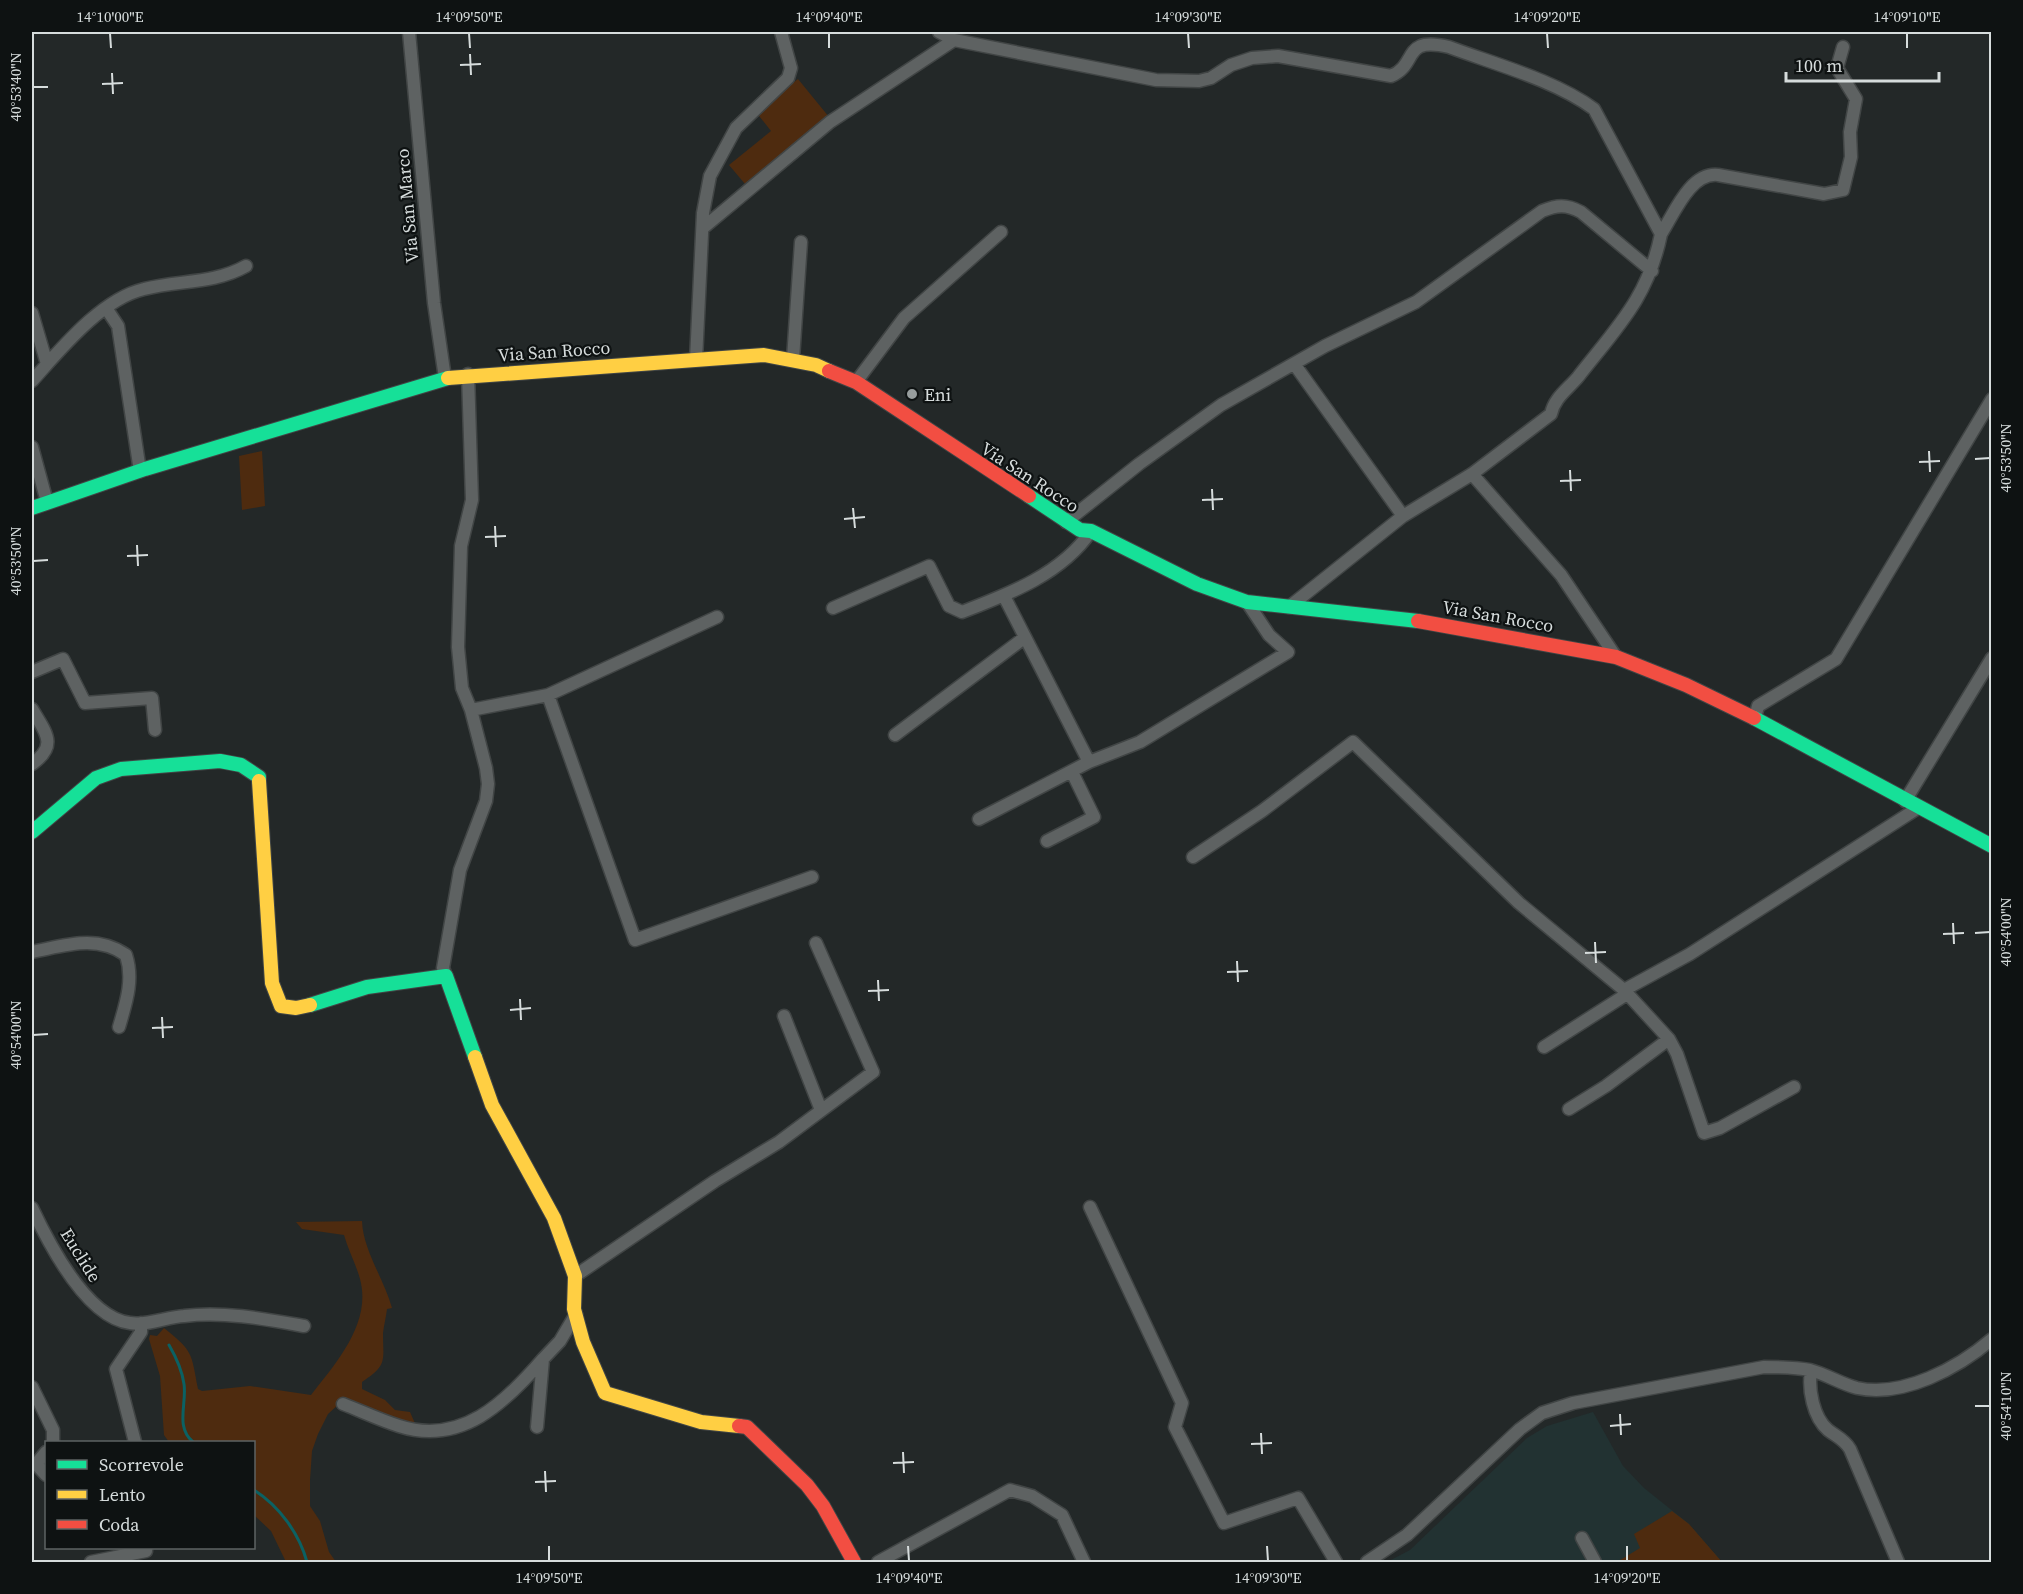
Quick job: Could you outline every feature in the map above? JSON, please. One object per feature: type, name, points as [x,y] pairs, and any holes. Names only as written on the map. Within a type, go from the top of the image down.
[{"type":"street","name":"Via San Marco","points":[[409,32],[434,303],[445,378]]},
{"type":"street","points":[[696,360],[703,228],[710,176],[736,128],[788,78],[791,68],[781,32]]},
{"type":"street","points":[[939,32],[954,40],[1156,80],[1199,81],[1211,78],[1231,66],[1252,58],[1278,56],[1391,76],[1399,73],[1411,53],[1420,45],[1432,43],[1449,47],[1547,85],[1583,101],[1594,109],[1661,234]]},
{"type":"street","points":[[703,228],[830,122],[954,40]]},
{"type":"street","points":[[1289,607],[1403,516],[1472,474],[1551,414],[1553,404],[1569,389],[1640,298],[1652,271],[1661,234],[1694,184],[1704,175],[1718,174],[1824,194],[1843,190],[1851,157],[1850,132],[1856,99],[1838,69],[1843,47]]},
{"type":"street","points":[[1066,522],[1139,464],[1221,405],[1325,346],[1416,302],[1542,212],[1556,205],[1570,206],[1581,212],[1652,271]]},
{"type":"street","points":[[856,382],[904,318],[1001,232]]},
{"type":"street","points":[[794,359],[801,242]]},
{"type":"street","points":[[32,381],[106,308],[141,289],[226,277],[246,266]]},
{"type":"street","points":[[106,308],[118,326],[140,471]]},
{"type":"street","points":[[32,313],[47,364]]},
{"type":"street","name":"Via San Rocco","points":[[32,508],[140,471],[445,378],[468,374],[764,355],[794,359],[825,368],[856,382],[1066,522],[1080,530],[1091,531],[1186,579],[1247,602],[1393,615],[1616,657],[1686,685],[1755,718],[1911,805],[1992,846]]},
{"type":"street","points":[[1295,365],[1403,516]]},
{"type":"street","points":[[468,374],[472,500],[461,546],[458,647],[462,688],[471,710],[486,768],[486,801],[460,870],[443,968],[492,1105],[554,1218],[575,1276],[576,1314],[582,1342],[605,1394],[700,1422],[747,1428],[807,1485],[823,1506],[854,1563]]},
{"type":"street","points":[[1755,718],[1758,706],[1836,659],[1992,399]]},
{"type":"street","points":[[32,447],[47,502]]},
{"type":"street","points":[[1472,474],[1561,575],[1616,657]]},
{"type":"street","points":[[833,608],[929,566],[944,597],[956,611],[962,612],[1004,596],[1073,554],[1091,531]]},
{"type":"street","points":[[1004,596],[1089,762]]},
{"type":"street","points":[[979,819],[1089,762],[1140,742],[1288,652],[1263,628],[1247,602]]},
{"type":"street","points":[[471,710],[548,695],[717,617]]},
{"type":"street","points":[[895,735],[1024,638]]},
{"type":"street","points":[[1545,1047],[1625,992],[1690,954],[1911,805],[1992,658]]},
{"type":"street","points":[[32,672],[63,659],[85,703],[152,698],[155,730]]},
{"type":"street","points":[[548,695],[635,940],[812,877]]},
{"type":"street","points":[[32,709],[47,736],[48,743],[46,751],[32,764]]},
{"type":"street","points":[[1193,857],[1262,812],[1353,742],[1519,903],[1625,992],[1669,1039],[1677,1054],[1704,1133],[1720,1128],[1794,1087]]},
{"type":"street","points":[[32,832],[96,778],[121,769],[166,763],[236,762],[259,777],[272,983],[281,1006],[293,1009],[306,1006],[380,982],[446,976]]},
{"type":"street","points":[[1047,841],[1094,817],[1072,772]]},
{"type":"street","points":[[32,952],[85,941],[116,948],[126,954],[130,970],[129,990],[119,1028]]},
{"type":"street","points":[[575,1276],[715,1181],[779,1142],[873,1072],[816,943]]},
{"type":"street","points":[[784,1016],[821,1110]]},
{"type":"street","points":[[1569,1109],[1606,1086],[1669,1039]]},
{"type":"street","name":"Euclide","points":[[32,1208],[82,1293],[93,1305],[129,1323],[141,1323]]},
{"type":"street","points":[[1090,1208],[1182,1404],[1175,1427],[1224,1523],[1298,1498],[1336,1563]]},
{"type":"street","points":[[343,1404],[400,1426],[440,1432],[458,1429],[489,1412],[515,1392],[560,1341],[576,1314]]},
{"type":"street","points":[[134,1441],[116,1370],[141,1332],[141,1323],[186,1315],[214,1315],[304,1326]]},
{"type":"street","points":[[1368,1563],[1382,1558],[1520,1429],[1542,1413],[1573,1403],[1764,1367],[1785,1366],[1811,1371],[1855,1388],[1875,1391],[1890,1389],[1941,1372],[1992,1339]]},
{"type":"street","points":[[537,1426],[543,1359]]},
{"type":"street","points":[[1811,1371],[1809,1383],[1816,1409],[1826,1428],[1843,1438],[1850,1449],[1898,1563]]},
{"type":"street","points":[[32,1387],[53,1430],[53,1441]]},
{"type":"street","points":[[34,1464],[45,1453]]},
{"type":"street","points":[[878,1563],[1010,1490],[1032,1496],[1062,1515],[1084,1563]]},
{"type":"street","points":[[1582,1538],[1595,1563]]},
{"type":"street","points":[[91,1563],[146,1551],[145,1549]]},
{"type":"shaded area","points":[[798,79],[829,117],[745,184],[729,165],[771,131],[756,112]]},
{"type":"shaded area","points":[[262,451],[265,506],[242,510],[239,456]]},
{"type":"shaded area","points":[[362,1221],[366,1243],[392,1308],[387,1309],[382,1362],[376,1371],[362,1382],[362,1389],[385,1400],[395,1410],[410,1412],[417,1428],[340,1403],[328,1414],[312,1451],[310,1506],[320,1521],[329,1552],[336,1562],[286,1562],[271,1531],[255,1516],[255,1441],[168,1441],[164,1435],[160,1376],[149,1339],[150,1335],[157,1336],[164,1328],[181,1343],[190,1354],[198,1389],[202,1391],[250,1386],[311,1395],[349,1342],[361,1311],[362,1295],[360,1279],[344,1235],[302,1229],[296,1222]]},
{"type":"shaded area","points":[[1593,1412],[1623,1466],[1644,1488],[1689,1524],[1722,1562],[1387,1562],[1410,1550],[1527,1438],[1547,1426]]},
{"type":"shaded area","points":[[1672,1511],[1689,1524],[1722,1562],[1617,1562],[1640,1548],[1634,1534]]},
{"type":"waterway","points":[[169,1345],[183,1379],[184,1429],[192,1441]]},
{"type":"waterway","points":[[255,1491],[272,1504],[287,1521],[299,1541],[307,1562]]},
{"type":"traffic: fast","points":[[32,508],[145,469],[448,378]]},
{"type":"traffic: fast","points":[[1029,496],[1080,530],[1091,531],[1197,584],[1247,602],[1418,621]]},
{"type":"traffic: fast","points":[[1754,718],[1992,846]]},
{"type":"traffic: fast","points":[[32,832],[96,778],[121,769],[220,761],[241,765],[259,777],[259,781]]},
{"type":"traffic: fast","points":[[310,1005],[367,987],[446,976],[475,1057]]},
{"type":"traffic: slow","points":[[448,378],[764,355],[816,365],[829,371]]},
{"type":"traffic: slow","points":[[259,781],[272,983],[281,1006],[296,1008],[310,1005]]},
{"type":"traffic: slow","points":[[475,1057],[492,1105],[554,1218],[575,1276],[574,1309],[583,1342],[605,1393],[701,1422],[739,1426]]},
{"type":"traffic: jam","points":[[829,371],[856,382],[1029,496]]},
{"type":"traffic: jam","points":[[1418,621],[1616,657],[1686,685],[1754,718]]},
{"type":"traffic: jam","points":[[739,1426],[747,1427],[807,1485],[823,1506],[854,1562]]},
{"type":"place","name":"Eni","points":[[912,394]]}]
